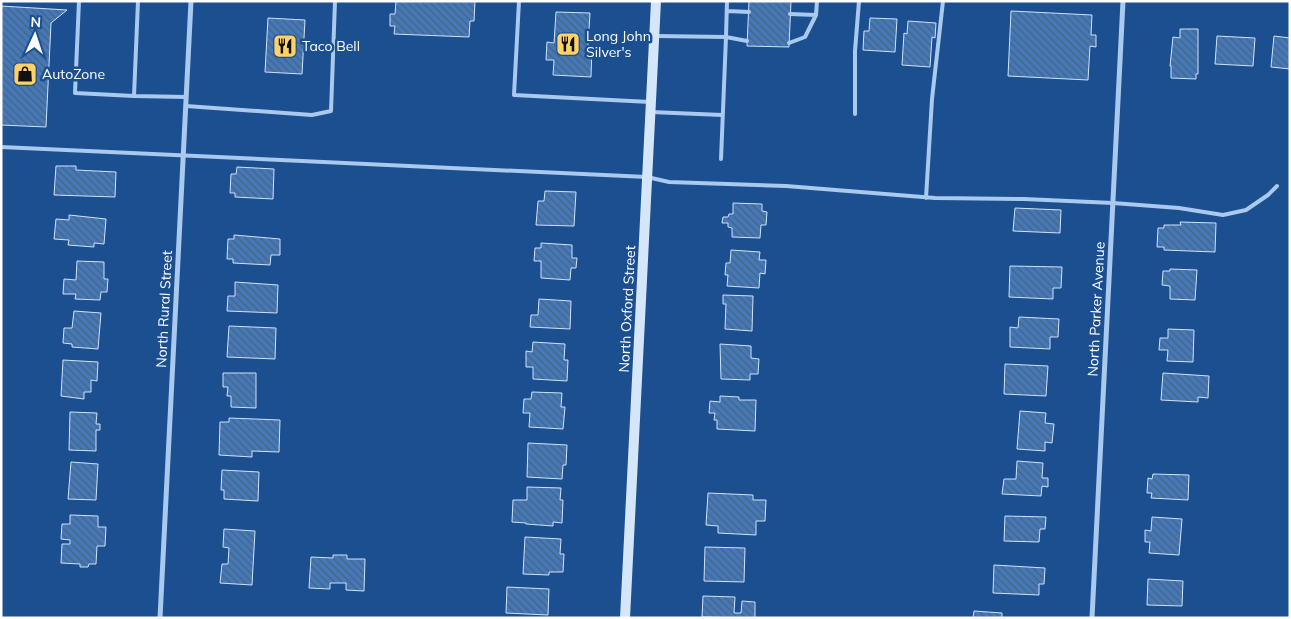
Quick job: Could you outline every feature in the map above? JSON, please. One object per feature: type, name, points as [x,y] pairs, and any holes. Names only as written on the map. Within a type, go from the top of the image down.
[{"type":"street","name":"North Rural Street","points":[[160,618],[191,1]]},
{"type":"street","name":"North Oxford Street","points":[[625,618],[656,1]]},
{"type":"street","name":"North Parker Avenue","points":[[1092,618],[1123,1]]},
{"type":"lane","points":[[79,1],[75,93],[186,98]]},
{"type":"lane","points":[[134,96],[138,1]]},
{"type":"lane","points":[[186,106],[312,115],[331,111],[335,1]]},
{"type":"lane","points":[[519,1],[514,95],[722,115]]},
{"type":"lane","points":[[720,159],[727,1]]},
{"type":"lane","points":[[789,43],[805,37],[816,14],[817,1]]},
{"type":"lane","points":[[855,114],[855,51],[859,1]]},
{"type":"lane","points":[[926,198],[932,99],[943,1]]},
{"type":"lane","points":[[727,11],[748,12]]},
{"type":"lane","points":[[790,14],[816,14]]},
{"type":"lane","points":[[654,36],[726,37],[747,41]]},
{"type":"lane","points":[[1,147],[647,177],[669,182],[786,186],[926,198],[1024,199],[1113,203],[1179,208],[1223,215],[1246,210],[1268,195],[1276,186]]},
{"type":"building","points":[[396,1],[475,1],[474,21],[470,21],[469,37],[394,34],[395,26],[390,26],[390,14],[395,14]]},
{"type":"building","points":[[749,1],[791,1],[789,47],[747,46]]},
{"type":"building","name":"AutoZone","points":[[1,6],[67,10],[51,23],[46,127],[1,125]]},
{"type":"building","points":[[1011,11],[1092,15],[1091,35],[1096,35],[1096,47],[1090,46],[1088,80],[1008,76]]},
{"type":"building","name":"Long John Silver's","points":[[556,12],[590,13],[588,46],[592,46],[591,77],[553,75],[554,60],[546,60],[547,42],[554,43]]},
{"type":"building","name":"Taco Bell","points":[[268,18],[305,20],[302,74],[265,72]]},
{"type":"building","points":[[870,18],[897,19],[895,52],[863,50],[864,31],[869,31]]},
{"type":"building","points":[[908,21],[936,23],[935,38],[932,37],[930,67],[902,65],[904,33],[907,34]]},
{"type":"building","points":[[1180,29],[1198,29],[1198,74],[1196,74],[1196,79],[1171,78],[1170,66],[1173,37],[1180,38]]},
{"type":"building","points":[[1217,36],[1255,38],[1253,66],[1215,64]]},
{"type":"building","points":[[1274,36],[1290,38],[1290,69],[1271,67]]},
{"type":"building","points":[[56,166],[76,166],[76,170],[116,172],[115,197],[54,195]]},
{"type":"building","points":[[237,167],[274,169],[273,199],[235,197],[235,193],[230,193],[231,174],[236,174]]},
{"type":"building","points":[[545,191],[576,192],[574,226],[536,225],[538,201],[544,201]]},
{"type":"building","points":[[733,203],[762,204],[762,211],[767,212],[766,225],[761,225],[760,238],[732,237],[732,228],[728,227],[728,223],[722,223],[723,217],[733,214]]},
{"type":"building","points":[[1015,208],[1061,210],[1060,233],[1013,231]]},
{"type":"building","points":[[69,215],[106,219],[104,244],[94,243],[94,247],[68,245],[69,240],[54,239],[56,219],[69,220]]},
{"type":"building","points":[[1180,222],[1216,223],[1215,252],[1164,250],[1164,247],[1157,247],[1158,228],[1164,228],[1164,225],[1181,225]]},
{"type":"building","points":[[234,235],[280,239],[280,255],[271,255],[270,265],[233,263],[233,259],[227,259],[228,239],[234,239]]},
{"type":"building","points":[[541,243],[572,245],[572,258],[577,258],[576,268],[571,268],[570,280],[541,278],[541,261],[534,261],[535,248],[541,248]]},
{"type":"building","points":[[731,250],[760,252],[759,260],[766,260],[765,274],[760,273],[759,288],[727,286],[728,275],[725,275],[726,263],[730,263]]},
{"type":"building","points":[[77,261],[104,262],[104,279],[108,279],[107,292],[101,292],[100,300],[75,299],[76,294],[63,294],[64,279],[76,280]]},
{"type":"building","points":[[1010,266],[1062,267],[1061,288],[1053,288],[1053,299],[1009,297]]},
{"type":"building","points":[[1170,269],[1197,270],[1195,300],[1170,299],[1170,286],[1162,285],[1163,271],[1170,271]]},
{"type":"building","points":[[235,282],[278,285],[277,313],[227,311],[228,296],[235,296]]},
{"type":"building","points":[[723,295],[753,296],[752,331],[725,329],[726,304],[723,304]]},
{"type":"building","points":[[539,299],[571,301],[570,329],[530,327],[531,315],[538,315]]},
{"type":"building","points":[[74,311],[101,313],[98,349],[72,347],[72,344],[63,343],[64,328],[72,328]]},
{"type":"building","points":[[1019,317],[1059,319],[1058,337],[1050,337],[1050,349],[1010,347],[1010,327],[1018,328]]},
{"type":"building","points":[[229,326],[276,328],[275,359],[227,357]]},
{"type":"building","points":[[1168,329],[1194,330],[1193,362],[1167,361],[1168,350],[1159,350],[1160,338],[1168,338]]},
{"type":"building","points":[[533,342],[565,344],[564,360],[568,360],[567,381],[533,379],[533,367],[526,367],[526,351],[532,352]]},
{"type":"building","points":[[720,344],[751,346],[751,358],[759,359],[758,374],[750,374],[750,380],[721,379]]},
{"type":"building","points":[[63,360],[98,362],[97,381],[91,380],[91,392],[84,392],[84,399],[61,396]]},
{"type":"building","points":[[1005,364],[1048,366],[1046,396],[1004,394]]},
{"type":"building","points":[[223,373],[256,373],[256,408],[231,407],[231,396],[227,396],[228,387],[223,387]]},
{"type":"building","points":[[1163,373],[1209,376],[1208,398],[1198,397],[1198,402],[1161,400]]},
{"type":"building","points":[[532,392],[562,393],[561,407],[565,407],[563,429],[529,427],[530,413],[523,413],[524,399],[531,399]]},
{"type":"building","points":[[720,396],[739,397],[739,400],[756,400],[755,431],[717,429],[717,420],[714,420],[715,413],[709,413],[710,401],[720,402]]},
{"type":"building","points":[[1020,411],[1046,413],[1045,423],[1054,424],[1052,443],[1045,442],[1045,451],[1017,449]]},
{"type":"building","points":[[70,412],[97,413],[96,424],[100,424],[100,430],[96,430],[96,451],[69,450]]},
{"type":"building","points":[[229,418],[280,420],[279,452],[252,451],[252,457],[219,455],[220,422],[229,422]]},
{"type":"building","points":[[528,443],[567,445],[566,465],[563,465],[562,479],[527,477]]},
{"type":"building","points":[[1017,461],[1043,463],[1042,478],[1048,478],[1048,487],[1042,486],[1041,496],[1002,494],[1004,479],[1016,479]]},
{"type":"building","points":[[71,462],[98,464],[96,500],[68,499]]},
{"type":"building","points":[[222,470],[259,472],[258,501],[224,499],[224,490],[221,490]]},
{"type":"building","points":[[1153,474],[1189,475],[1188,500],[1151,498],[1152,493],[1147,493],[1148,478],[1152,479]]},
{"type":"building","points":[[527,487],[561,488],[560,500],[563,500],[562,523],[553,522],[553,526],[512,522],[513,500],[527,500]]},
{"type":"building","points":[[708,493],[753,495],[753,500],[766,500],[765,521],[756,521],[756,535],[718,533],[718,526],[706,525]]},
{"type":"building","points":[[70,515],[98,516],[98,527],[106,527],[105,546],[97,546],[96,564],[80,567],[80,564],[61,563],[62,544],[70,544],[70,540],[61,539],[62,524],[70,524]]},
{"type":"building","points":[[1005,516],[1046,517],[1045,529],[1040,529],[1039,542],[1004,541]]},
{"type":"building","points":[[1152,517],[1182,519],[1179,555],[1149,553],[1150,542],[1145,542],[1145,530],[1151,531]]},
{"type":"building","points":[[224,529],[255,531],[252,585],[220,583],[222,564],[228,564],[229,548],[223,547]]},
{"type":"building","points":[[525,537],[561,539],[560,554],[564,554],[563,572],[549,572],[549,575],[523,574]]},
{"type":"building","points":[[705,547],[745,548],[744,582],[704,581]]},
{"type":"building","points":[[333,555],[347,555],[347,559],[365,559],[364,591],[346,590],[346,583],[330,583],[330,589],[309,588],[311,557],[333,558]]},
{"type":"building","points":[[994,565],[1045,568],[1044,584],[1039,584],[1039,595],[993,593]]},
{"type":"building","points":[[1148,579],[1183,581],[1182,606],[1147,605]]},
{"type":"building","points":[[507,587],[549,589],[548,615],[506,613]]},
{"type":"building","points":[[703,596],[735,597],[734,613],[741,613],[742,601],[755,602],[755,618],[702,617]]},
{"type":"building","points":[[974,611],[1002,613],[1002,618],[973,618]]},
{"type":"place","name":"Long John Silver's","points":[[568,44]]},
{"type":"place","name":"Taco Bell","points":[[285,46]]},
{"type":"place","name":"AutoZone","points":[[25,74]]}]
